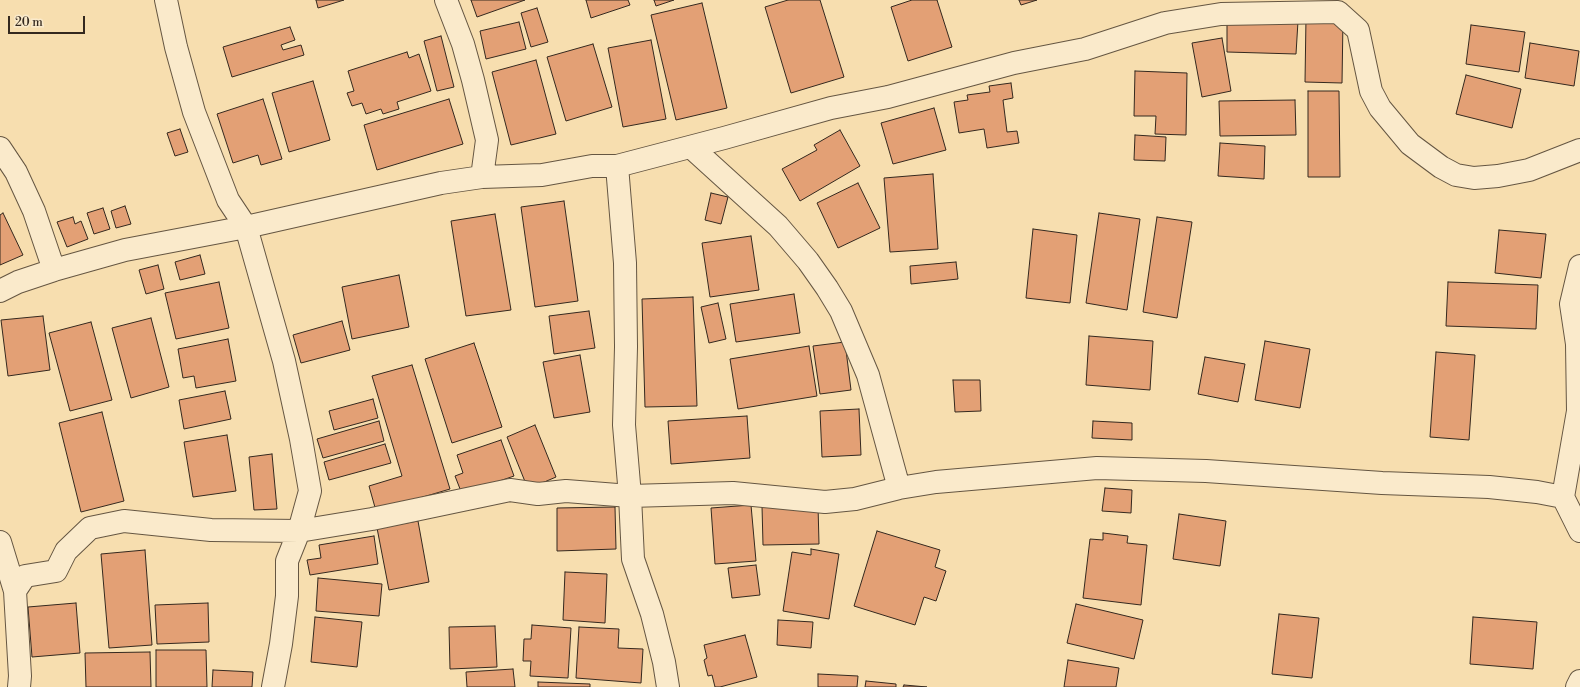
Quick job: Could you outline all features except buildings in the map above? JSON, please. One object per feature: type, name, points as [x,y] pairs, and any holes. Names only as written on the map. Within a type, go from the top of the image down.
[{"type":"street","points":[[166,0],[176,47],[197,118],[228,200],[246,227],[284,361],[310,491],[299,531],[287,561],[287,596],[281,644],[273,687]]},
{"type":"street","points":[[446,0],[463,44],[487,140],[482,177]]},
{"type":"street","points":[[0,291],[18,282],[54,270],[124,250],[246,227],[441,183],[482,177],[542,175],[592,166],[617,166],[831,108],[888,97],[1014,63],[1085,49],[1165,23],[1202,17],[1234,7],[1338,12],[1358,30],[1372,90],[1380,108],[1410,144],[1441,167],[1456,175],[1474,178],[1498,176],[1529,170],[1580,150]]},
{"type":"street","points":[[691,147],[778,226],[808,261],[827,288],[841,311],[868,375],[899,488]]},
{"type":"street","points":[[0,148],[16,172],[34,211],[54,270]]},
{"type":"street","points":[[617,166],[625,270],[626,347],[624,425],[630,496],[633,559],[652,614],[664,662],[668,687]]},
{"type":"street","points":[[1580,266],[1571,304],[1577,344],[1578,411],[1563,498],[1580,531]]},
{"type":"street","points":[[15,591],[26,576],[56,571],[66,551],[90,528],[124,521],[211,530],[299,531],[372,519],[510,490],[538,494],[566,491],[630,496],[734,493],[825,502],[855,499],[899,488],[936,482],[1097,468],[1206,471],[1382,483],[1489,487],[1537,492],[1563,498]]},
{"type":"street","points":[[0,542],[15,591],[20,676],[19,687]]},
{"type":"street","points":[[1578,687],[1580,681]]}]
